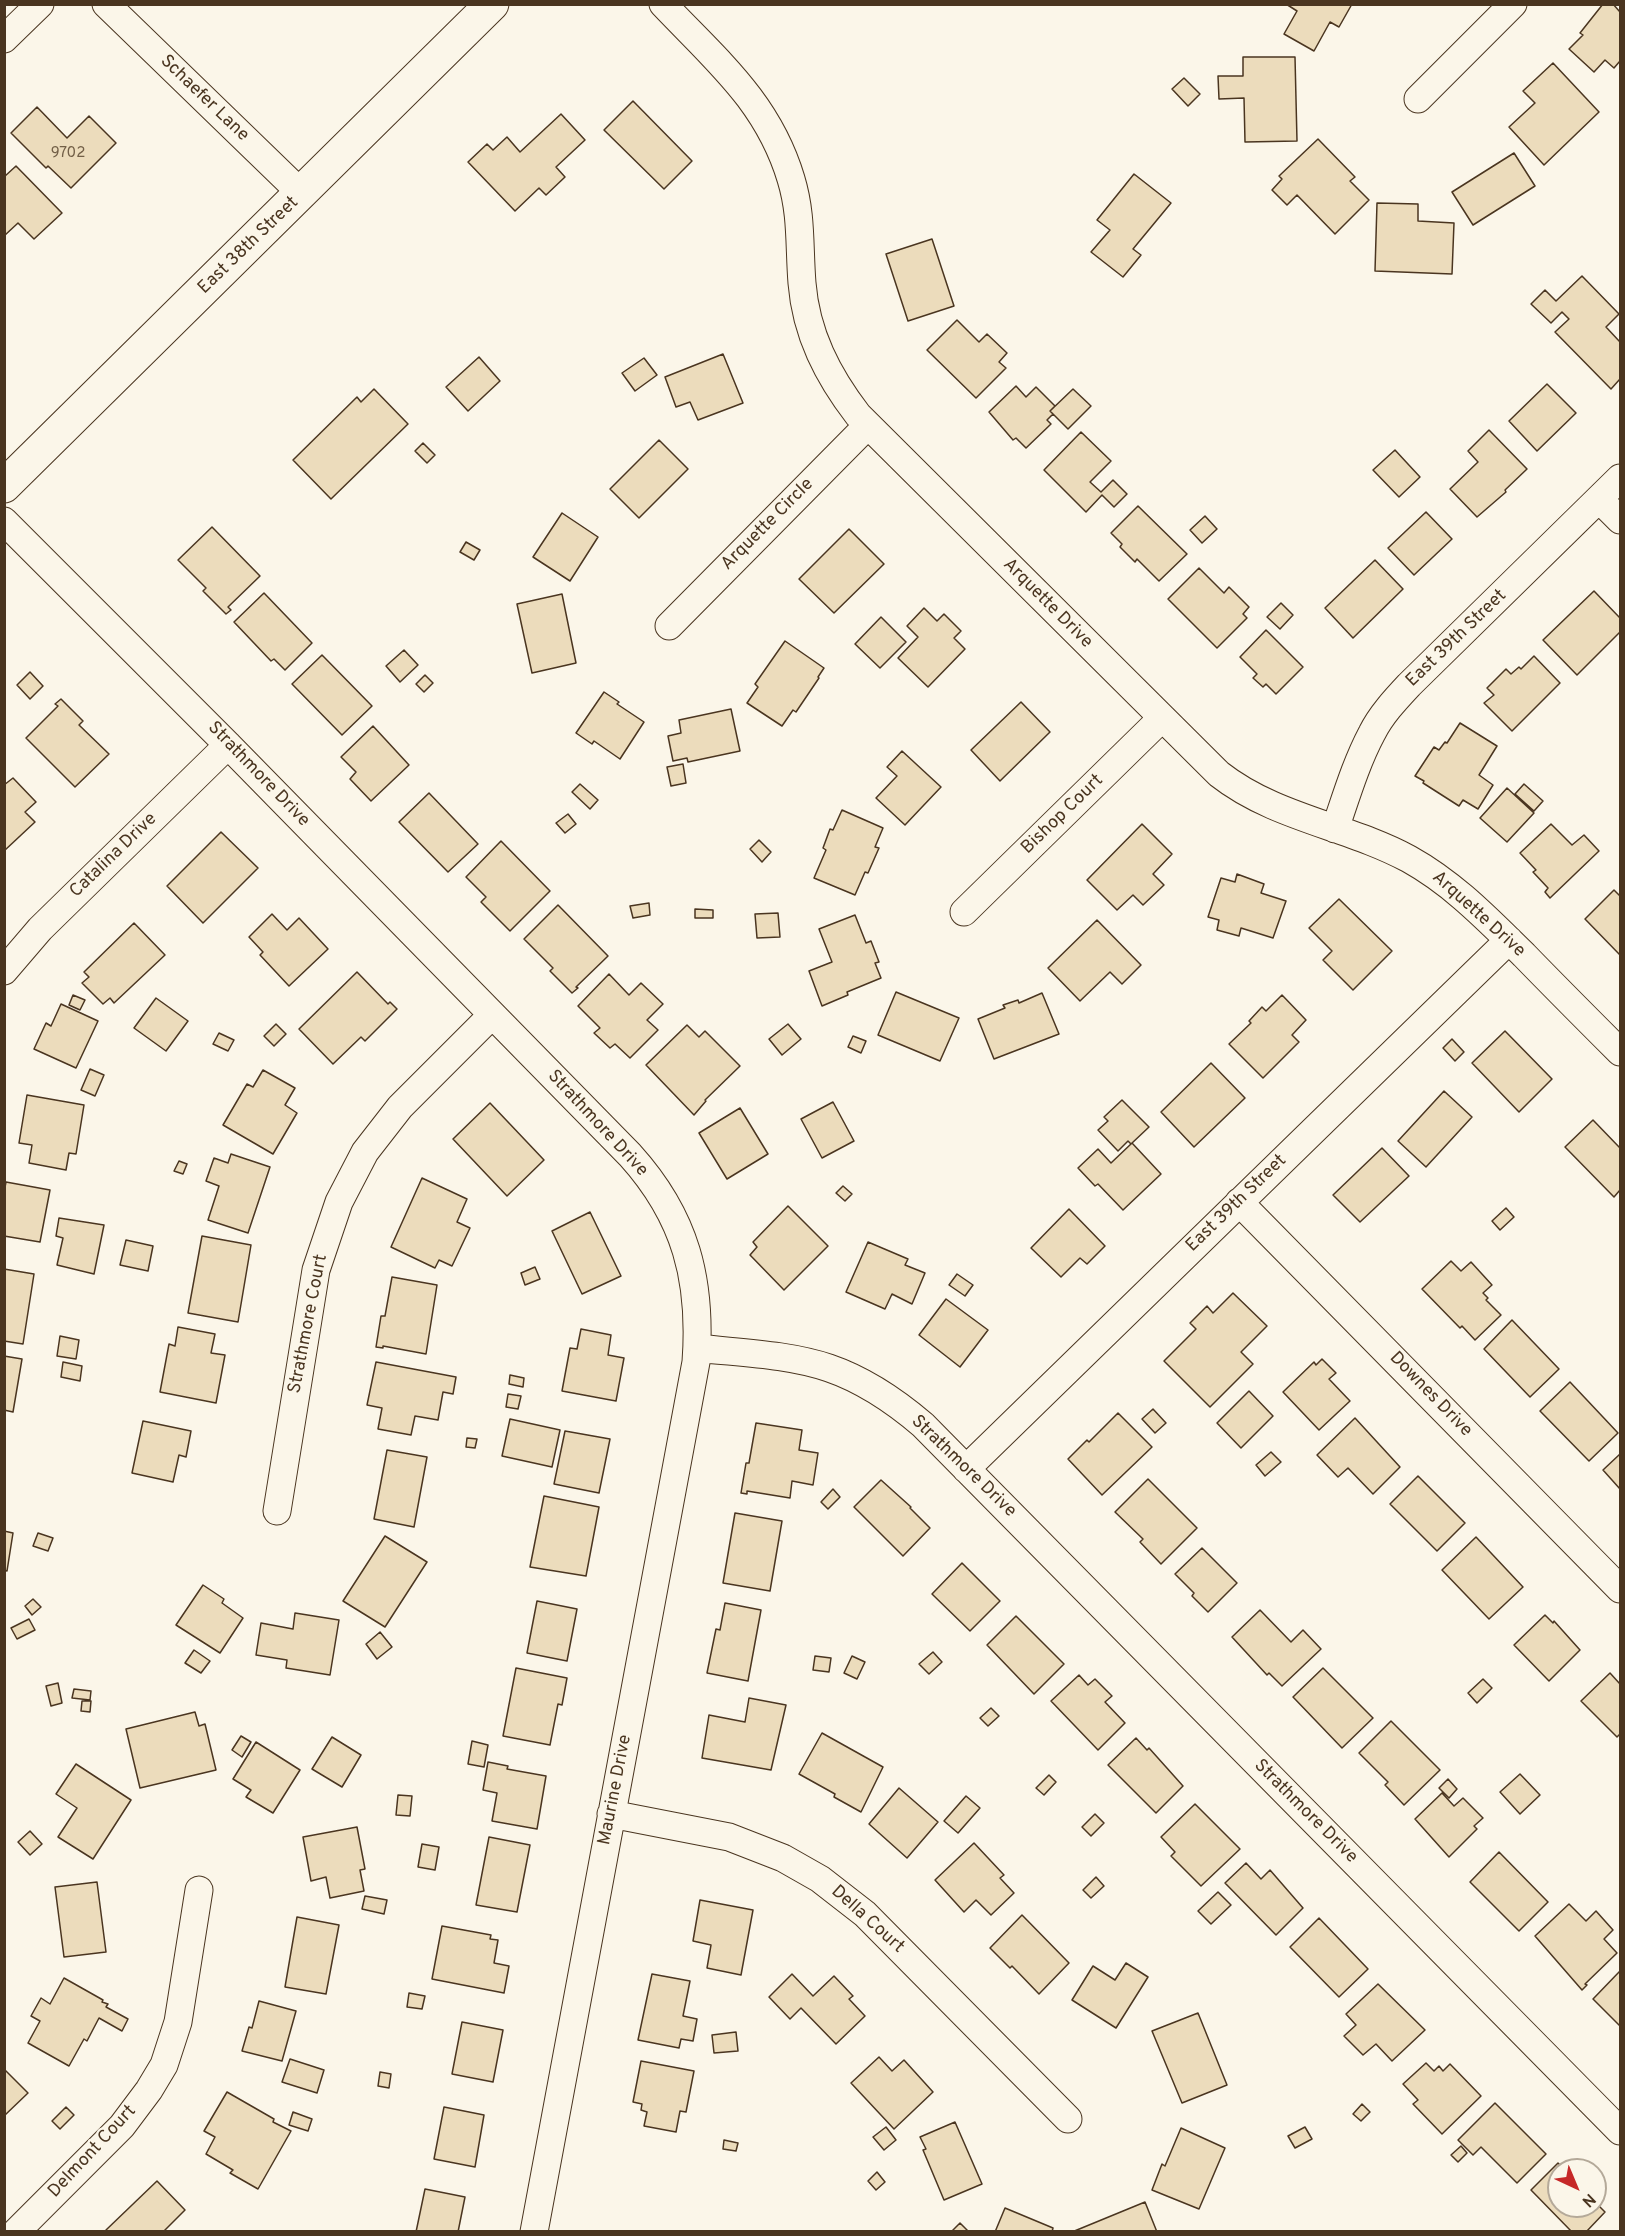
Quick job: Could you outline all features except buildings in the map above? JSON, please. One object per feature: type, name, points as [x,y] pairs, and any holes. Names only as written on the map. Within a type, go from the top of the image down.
[{"type":"main road","name":"East 38th Street","points":[[4,486],[492,4]]},
{"type":"street","points":[[4,39],[40,4]]},
{"type":"street","name":"Schaefer Lane","points":[[106,4],[302,194]]},
{"type":"street","name":"Arquette Drive","points":[[663,4],[743,87],[776,137],[795,194],[801,223],[803,298],[812,332],[832,380],[868,425],[1212,768],[1265,803],[1393,852],[1430,872],[1461,895],[1509,940],[1620,1052]]},
{"type":"street","points":[[1418,99],[1513,4]]},
{"type":"street","name":"Arquette Circle","points":[[669,626],[868,425]]},
{"type":"street","name":"East 39th Street","points":[[1335,829],[1372,732],[1389,707],[1620,478]]},
{"type":"street","points":[[1599,499],[1620,520]]},
{"type":"street","name":"Strathmore Drive","points":[[4,521],[228,745],[630,1155],[656,1188],[676,1224],[687,1252],[697,1293],[697,1348],[800,1361],[842,1373],[881,1393],[916,1419],[1620,2131]]},
{"type":"street","name":"Bishop Court","points":[[964,912],[1162,718]]},
{"type":"street","name":"Catalina Drive","points":[[4,971],[40,929],[228,745]]},
{"type":"street","name":"East 39th Street","points":[[966,1468],[1509,940]]},
{"type":"street","name":"Strathmore Court","points":[[277,1511],[316,1270],[339,1202],[365,1152],[400,1107],[492,1014]]},
{"type":"street","name":"Downes Drive","points":[[1239,1202],[1620,1589]]},
{"type":"street","name":"Maurine Drive","points":[[534,2232],[697,1348]]},
{"type":"street","name":"Della Court","points":[[611,1814],[729,1837],[783,1858],[820,1879],[865,1914],[1068,2119]]},
{"type":"street","name":"Delmont Court","points":[[16,2232],[122,2126],[149,2090],[164,2064],[178,2022],[199,1890]]},
{"type":"street","points":[[4,2225],[11,2232]]}]
